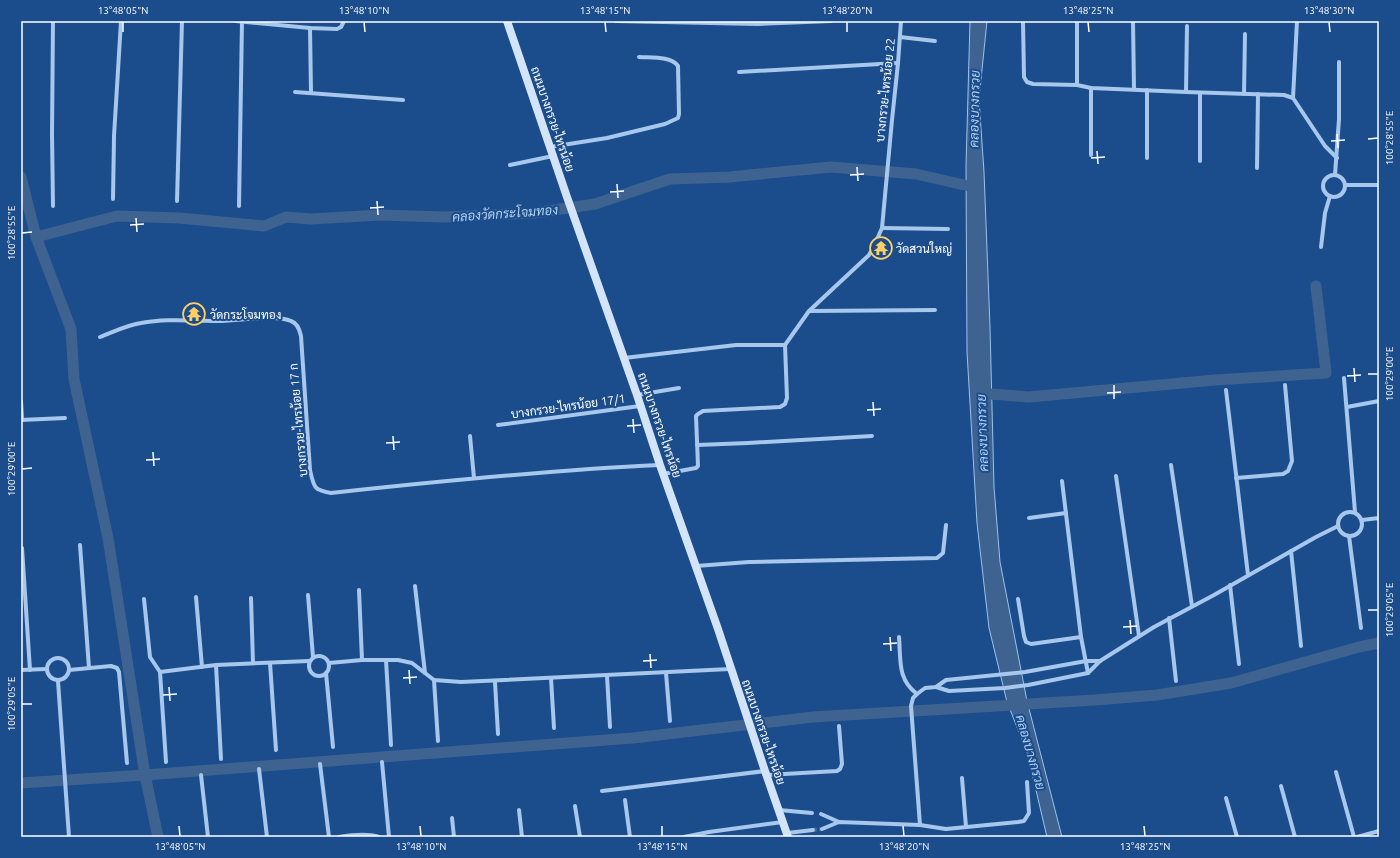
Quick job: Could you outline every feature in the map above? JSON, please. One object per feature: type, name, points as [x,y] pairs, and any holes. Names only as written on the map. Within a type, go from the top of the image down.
[{"type":"main road","name":"ถนนบางกรวย-ไทรน้อย","points":[[508,21],[567,197],[696,566],[765,773],[788,835]]},
{"type":"street","points":[[52,21],[53,206]]},
{"type":"street","points":[[113,199],[114,136],[122,21]]},
{"type":"street","points":[[178,201],[182,21]]},
{"type":"street","points":[[236,21],[337,29],[341,27],[344,21]]},
{"type":"street","points":[[239,206],[242,21]]},
{"type":"street","points":[[616,21],[758,24],[831,21]]},
{"type":"street","name":"บางกรวย-ไทรน้อย 22","points":[[785,345],[809,311],[868,255],[882,228],[901,21]]},
{"type":"street","points":[[1023,21],[1024,77],[1027,82],[1034,84],[1078,85],[1090,88],[1200,93],[1284,95],[1293,98]]},
{"type":"street","points":[[1078,21],[1078,85]]},
{"type":"street","points":[[1133,21],[1134,90]]},
{"type":"street","points":[[1298,21],[1293,98],[1325,146],[1337,158]]},
{"type":"street","points":[[1186,92],[1187,26]]},
{"type":"street","points":[[310,28],[311,93]]},
{"type":"street","points":[[1244,94],[1245,34]]},
{"type":"street","points":[[900,37],[935,41]]},
{"type":"street","points":[[550,147],[607,138],[665,124],[678,118],[678,66],[675,61],[639,57]]},
{"type":"street","points":[[1335,175],[1339,119],[1339,62]]},
{"type":"street","points":[[739,72],[898,63]]},
{"type":"street","points":[[1090,88],[1090,155]]},
{"type":"street","points":[[1147,90],[1147,158]]},
{"type":"street","points":[[295,92],[403,100]]},
{"type":"street","points":[[1200,93],[1200,161]]},
{"type":"street","points":[[1257,168],[1258,94]]},
{"type":"street","points":[[510,165],[553,156]]},
{"type":"street","points":[[1335,175],[1342,178],[1345,189],[1339,196],[1330,196],[1323,188],[1323,183],[1326,178],[1335,175]]},
{"type":"street","points":[[1345,185],[1379,185]]},
{"type":"street","points":[[1321,247],[1325,213],[1330,196]]},
{"type":"street","points":[[882,228],[948,229]]},
{"type":"street","points":[[809,311],[935,310]]},
{"type":"street","name":"บางกรวย-ไทรน้อย 17 ก","points":[[100,337],[141,323],[185,319],[218,321],[279,319],[292,321],[300,330],[301,336],[310,470],[313,485],[320,491],[331,493],[474,478],[619,466],[660,465]]},
{"type":"street","points":[[624,358],[736,345],[785,345],[787,398],[783,405],[780,407],[703,411],[696,416],[699,463],[696,468],[663,474]]},
{"type":"street","points":[[1344,378],[1355,512]]},
{"type":"street","points":[[1236,478],[1283,474],[1288,471],[1292,461],[1285,385]]},
{"type":"street","points":[[637,395],[679,388]]},
{"type":"street","points":[[1226,390],[1248,575]]},
{"type":"street","points":[[21,401],[22,420],[65,418]]},
{"type":"street","points":[[1347,407],[1379,401]]},
{"type":"street","name":"บางกรวย-ไทรน้อย 17/1","points":[[498,425],[641,406]]},
{"type":"street","points":[[470,436],[474,478]]},
{"type":"street","points":[[697,445],[872,436]]},
{"type":"street","points":[[1171,465],[1192,606]]},
{"type":"street","points":[[1116,476],[1140,636]]},
{"type":"street","points":[[1062,481],[1081,637],[1088,673]]},
{"type":"street","points":[[1348,511],[1355,512],[1362,520],[1362,526],[1355,535],[1349,536],[1340,531],[1338,520],[1342,514],[1348,511]]},
{"type":"street","points":[[1029,518],[1066,513]]},
{"type":"street","points":[[1362,520],[1379,518]]},
{"type":"street","points":[[696,566],[749,562],[938,558],[943,553],[946,525]]},
{"type":"street","points":[[920,825],[911,706],[913,698],[925,688],[936,687],[948,691],[1000,688],[1028,685],[1088,673],[1100,661],[1169,618],[1338,526]]},
{"type":"street","points":[[1349,536],[1361,628]]},
{"type":"street","points":[[80,545],[89,668]]},
{"type":"street","points":[[22,548],[30,670]]},
{"type":"street","points":[[1291,551],[1301,646]]},
{"type":"street","points":[[415,586],[425,673]]},
{"type":"street","points":[[1230,586],[1239,664]]},
{"type":"street","points":[[359,590],[362,660]]},
{"type":"street","points":[[160,672],[216,665],[270,663],[311,659],[317,656],[322,656],[329,664],[329,668],[322,676],[313,675],[309,671],[308,666],[311,659],[308,595]]},
{"type":"street","points":[[196,597],[202,667]]},
{"type":"street","points":[[251,598],[253,663]]},
{"type":"street","points":[[144,599],[150,657],[160,672],[166,762]]},
{"type":"street","points":[[1018,599],[1026,642],[1031,644],[1081,637]]},
{"type":"street","points":[[1169,618],[1176,681]]},
{"type":"street","points":[[899,637],[901,670],[904,680],[908,687],[917,694]]},
{"type":"street","points":[[58,658],[66,661],[69,670],[66,678],[58,681],[50,677],[46,669],[50,661],[58,658]]},
{"type":"street","points":[[329,664],[362,660],[386,660],[412,663],[434,680],[461,682],[495,682],[730,670]]},
{"type":"street","points":[[386,660],[391,744]]},
{"type":"street","points":[[936,687],[946,680],[956,678],[1025,672],[1100,661]]},
{"type":"street","points":[[270,663],[276,750]]},
{"type":"street","points":[[216,665],[221,759]]},
{"type":"street","points":[[69,670],[115,666],[119,672],[127,763]]},
{"type":"street","points":[[21,670],[46,669]]},
{"type":"street","points":[[326,673],[333,747]]},
{"type":"street","points":[[666,673],[670,721]]},
{"type":"street","points":[[607,676],[610,727]]},
{"type":"street","points":[[551,678],[554,728]]},
{"type":"street","points":[[434,680],[438,741]]},
{"type":"street","points":[[58,681],[69,837]]},
{"type":"street","points":[[495,682],[498,734]]},
{"type":"street","points":[[602,791],[765,773],[837,771],[840,769],[842,764],[839,726]]},
{"type":"street","points":[[382,762],[389,837]]},
{"type":"street","points":[[320,764],[329,837]]},
{"type":"street","points":[[259,769],[267,837]]},
{"type":"street","points":[[1336,772],[1355,837],[1379,831]]},
{"type":"street","points":[[201,775],[208,837]]},
{"type":"street","points":[[962,778],[966,827]]},
{"type":"street","points":[[821,814],[838,822],[920,825],[946,829],[1024,821],[1029,813],[1027,782]]},
{"type":"street","points":[[1281,786],[1295,837]]},
{"type":"street","points":[[1226,798],[1237,837]]},
{"type":"street","points":[[625,800],[630,837]]},
{"type":"street","points":[[575,806],[580,837]]},
{"type":"street","points":[[519,810],[522,837]]},
{"type":"street","points":[[779,810],[812,813]]},
{"type":"street","points":[[452,818],[454,837]]},
{"type":"street","points":[[684,837],[783,822]]},
{"type":"street","points":[[822,829],[838,822]]},
{"type":"street","points":[[788,835],[813,830]]},
{"type":"street","points":[[338,837],[379,837]]},
{"type":"water","name":"คลองบางกรวย","points":[[970,21],[987,21],[979,99],[984,172],[990,327],[994,487],[1000,562],[1027,701],[1062,837],[1047,837],[1027,752],[1007,702],[989,628],[977,523],[967,352],[966,166]]},
{"type":"waterway","name":"คลองวัดกระโจมทอง","points":[[36,237],[117,216],[179,218],[264,226],[286,217],[311,219],[380,215],[444,217],[534,213],[595,204],[670,179],[730,177],[831,167],[916,174],[973,187]]},
{"type":"waterway","points":[[21,177],[36,237],[71,329],[74,379],[108,538],[145,775],[158,837]]},
{"type":"waterway","name":"คลองบางกรวย","points":[[978,393],[1029,397],[1215,380],[1326,373],[1316,286]]},
{"type":"waterway","points":[[21,783],[633,738],[813,717],[1157,695],[1231,683],[1359,647],[1379,643]]},
{"type":"tunnel","points":[[813,830],[822,829]]},
{"type":"place","name":"วัดสวนใหญ่","points":[[881,248]]},
{"type":"place","name":"วัดกระโจมทอง","points":[[194,314]]}]
